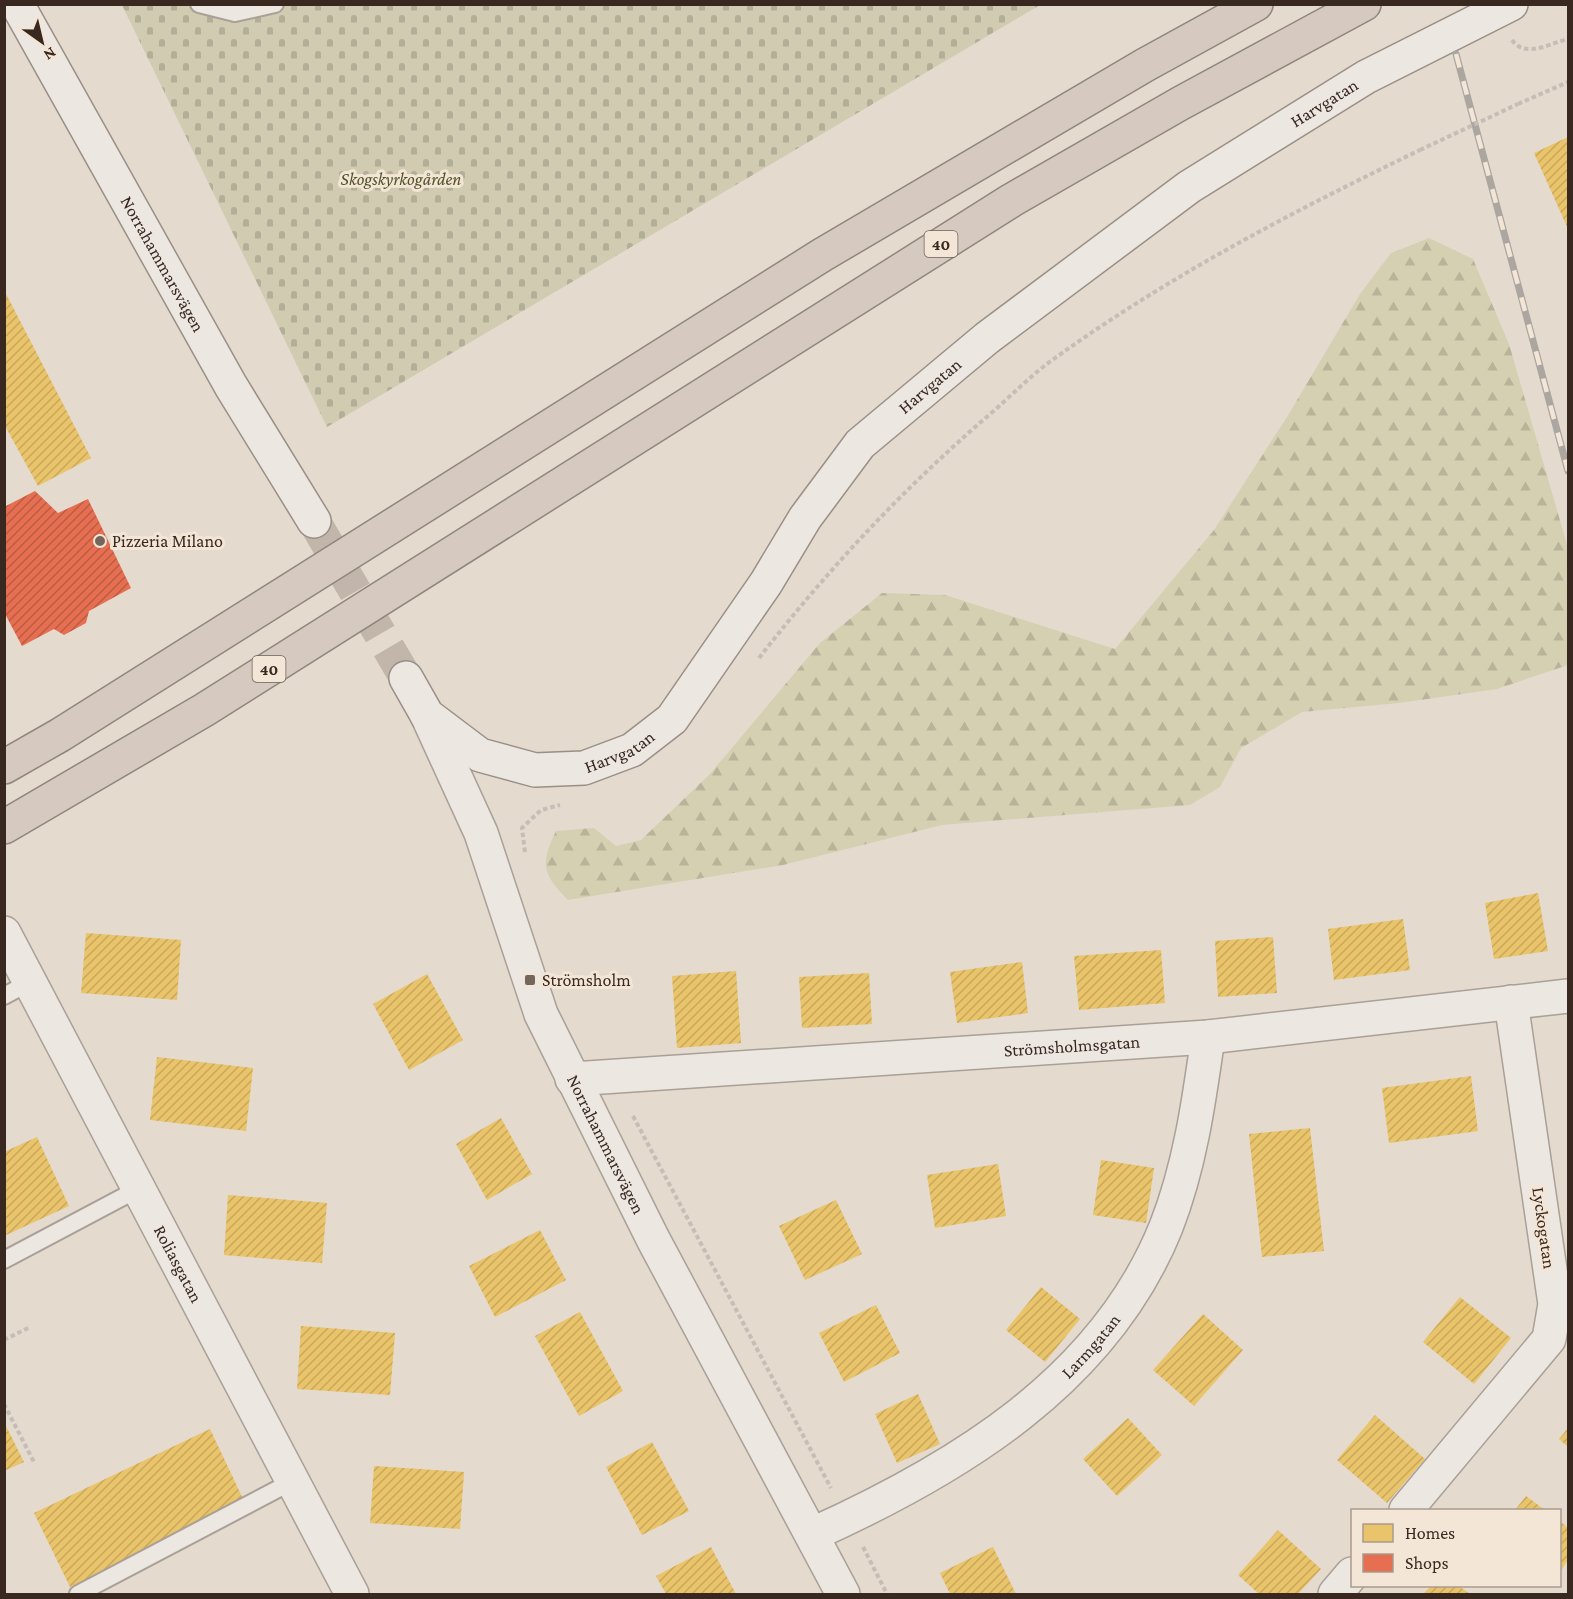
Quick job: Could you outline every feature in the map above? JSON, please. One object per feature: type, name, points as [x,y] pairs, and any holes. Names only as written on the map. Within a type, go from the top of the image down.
[{"type":"highway","points":[[4,767],[60,735],[382,534],[822,255],[1135,71],[1256,4]]},
{"type":"highway","name":"40","points":[[4,827],[213,704],[1012,200],[1182,103],[1364,4]]},
{"type":"street","name":"Norrahammarsvägen","points":[[17,4],[231,386],[314,521]]},
{"type":"street","name":"Harvgatan","points":[[427,715],[480,755],[535,770],[584,768],[632,750],[672,719],[766,583],[805,518],[860,444],[869,436],[987,338],[1189,187],[1366,77],[1511,4]]},
{"type":"street","name":"Norrahammarsvägen","points":[[406,678],[427,715],[481,833],[541,1014],[572,1079],[653,1239],[813,1534],[843,1594]]},
{"type":"street","name":"Roliasgatan","points":[[4,933],[17,989],[138,1189],[352,1594]]},
{"type":"street","name":"Strömsholmsgatan","points":[[572,1079],[1208,1037],[1569,996]]},
{"type":"street","name":"Lyckogatan","points":[[1407,1509],[1549,1339],[1555,1304],[1511,1002]]},
{"type":"street","name":"Larmgatan","points":[[813,1534],[925,1479],[998,1434],[1059,1381],[1127,1303],[1166,1227],[1189,1155],[1208,1037]]},
{"type":"street","points":[[1335,1594],[1351,1576]]},
{"type":"lane","points":[[199,4],[235,13],[275,4]]},
{"type":"lane","points":[[4,1260],[138,1189]]},
{"type":"lane","points":[[78,1594],[293,1480]]},
{"type":"path","points":[[1510,38],[1516,46],[1531,50],[1569,39]]},
{"type":"path","points":[[752,666],[800,605],[867,528],[947,451],[1050,362],[1181,274],[1300,208],[1569,82]]},
{"type":"path","points":[[526,859],[522,828],[541,810],[564,804]]},
{"type":"path","points":[[609,1075],[887,1594]]},
{"type":"path","points":[[4,1340],[30,1327]]},
{"type":"path","points":[[4,1404],[35,1464]]},
{"type":"green space","name":"Skogskyrkogården","points":[[122,5],[1040,5],[327,427]]},
{"type":"green space","points":[[1429,238],[1473,259],[1509,344],[1568,548],[1568,665],[1497,689],[1399,703],[1302,712],[1241,748],[1220,787],[1190,805],[942,825],[783,865],[568,900],[553,883],[546,868],[546,860],[556,831],[594,828],[616,846],[641,840],[710,774],[820,643],[882,593],[945,595],[1115,649],[1214,530],[1287,417],[1360,294],[1391,253]]},
{"type":"building: Homes","points":[[1568,137],[1568,229],[1534,153]]},
{"type":"building: Homes","points":[[4,290],[91,458],[38,486],[4,424]]},
{"type":"building: Homes","points":[[1538,893],[1548,951],[1494,959],[1485,903]]},
{"type":"building: Homes","points":[[1403,919],[1410,970],[1334,980],[1328,929]]},
{"type":"building: Homes","points":[[86,933],[181,940],[177,1000],[81,993]]},
{"type":"building: Homes","points":[[1273,937],[1277,993],[1218,997],[1215,941]]},
{"type":"building: Homes","points":[[1161,950],[1165,1003],[1079,1010],[1074,956]]},
{"type":"building: Homes","points":[[1022,962],[1028,1013],[957,1023],[950,972]]},
{"type":"building: Homes","points":[[736,971],[741,1043],[677,1048],[672,976]]},
{"type":"building: Homes","points":[[869,973],[872,1024],[802,1028],[799,977]]},
{"type":"building: Homes","points":[[427,974],[463,1040],[409,1070],[373,1004]]},
{"type":"building: Homes","points":[[157,1057],[253,1068],[246,1131],[150,1120]]},
{"type":"building: Homes","points":[[1471,1076],[1478,1131],[1389,1143],[1382,1088]]},
{"type":"building: Homes","points":[[501,1118],[532,1174],[487,1200],[456,1144]]},
{"type":"building: Homes","points":[[1310,1128],[1324,1251],[1262,1257],[1249,1134]]},
{"type":"building: Homes","points":[[37,1137],[69,1206],[4,1236],[4,1152]]},
{"type":"building: Homes","points":[[1101,1160],[1154,1168],[1146,1223],[1093,1215]]},
{"type":"building: Homes","points":[[998,1164],[1006,1216],[935,1228],[927,1175]]},
{"type":"building: Homes","points":[[228,1195],[327,1203],[322,1263],[224,1255]]},
{"type":"building: Homes","points":[[836,1200],[862,1254],[805,1280],[779,1226]]},
{"type":"building: Homes","points":[[540,1230],[566,1280],[495,1317],[469,1266]]},
{"type":"building: Homes","points":[[1041,1287],[1080,1319],[1045,1362],[1006,1330]]},
{"type":"building: Homes","points":[[1460,1297],[1511,1338],[1474,1384],[1423,1342]]},
{"type":"building: Homes","points":[[876,1305],[900,1353],[844,1382],[819,1333]]},
{"type":"building: Homes","points":[[580,1312],[623,1391],[579,1416],[535,1336]]},
{"type":"building: Homes","points":[[1203,1314],[1243,1350],[1194,1406],[1153,1370]]},
{"type":"building: Homes","points":[[301,1326],[395,1333],[390,1395],[297,1389]]},
{"type":"building: Homes","points":[[918,1394],[940,1444],[897,1463],[875,1414]]},
{"type":"building: Homes","points":[[1375,1415],[1425,1459],[1387,1503],[1337,1460]]},
{"type":"building: Homes","points":[[1128,1418],[1162,1455],[1117,1496],[1083,1459]]},
{"type":"building: Homes","points":[[4,1422],[24,1462],[4,1471]]},
{"type":"building: Homes","points":[[1568,1428],[1568,1447],[1559,1439]]},
{"type":"building: Homes","points":[[210,1429],[245,1503],[70,1587],[34,1513]]},
{"type":"building: Homes","points":[[652,1442],[689,1511],[642,1535],[606,1467]]},
{"type":"building: Homes","points":[[374,1466],[464,1472],[460,1529],[370,1523]]},
{"type":"building: Homes","points":[[1526,1496],[1544,1509],[1516,1509]]},
{"type":"building: Homes","points":[[1561,1522],[1568,1528],[1568,1560],[1561,1570]]},
{"type":"building: Homes","points":[[1278,1530],[1321,1569],[1298,1594],[1259,1594],[1238,1575]]},
{"type":"building: Homes","points":[[711,1547],[736,1594],[666,1594],[656,1576]]},
{"type":"building: Homes","points":[[993,1547],[1016,1594],[950,1594],[940,1573]]},
{"type":"building: Homes","points":[[1430,1587],[1460,1587],[1470,1594],[1423,1594]]},
{"type":"building: Shops","points":[[35,491],[58,513],[88,499],[131,588],[89,611],[86,623],[64,635],[54,629],[22,646],[4,612],[4,507]]},
{"type":"tunnel","points":[[314,521],[406,678]]},
{"type":"railway","points":[[1456,54],[1568,471]]},
{"type":"place","name":"Pizzeria Milano","points":[[100,541]]},
{"type":"place","name":"Strömsholm","points":[[530,980]]}]
